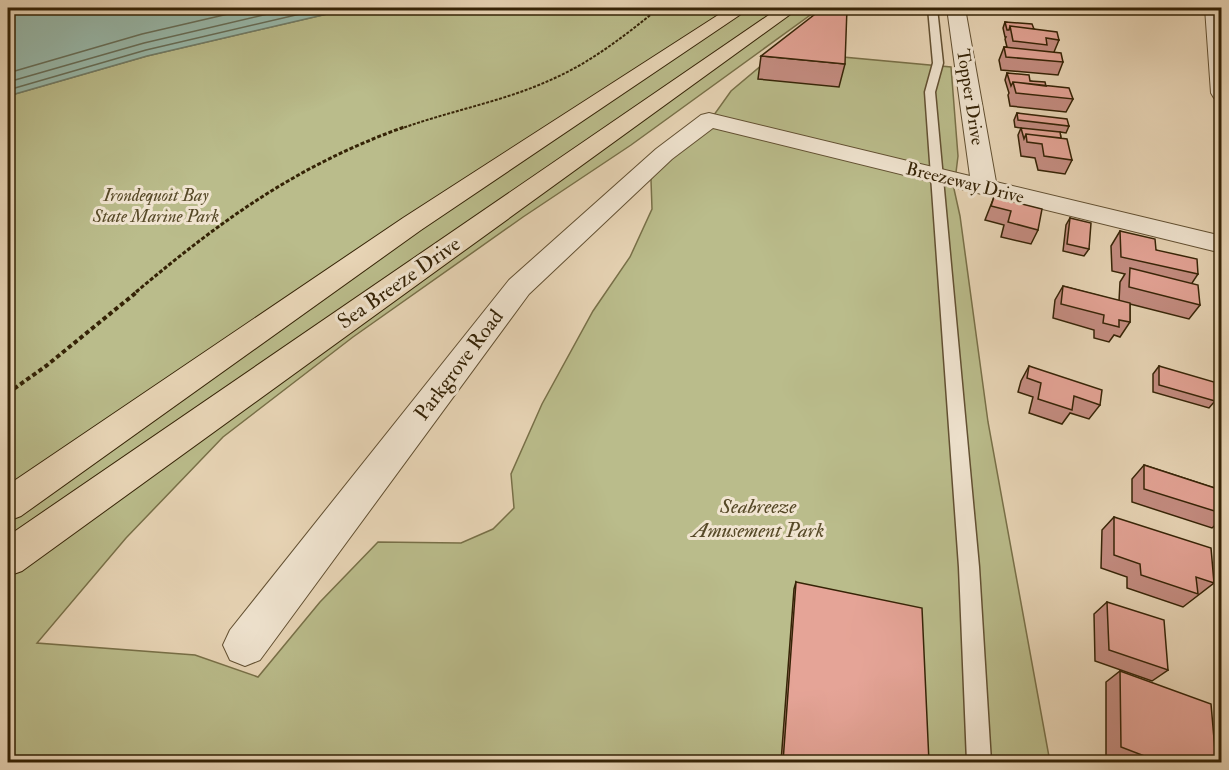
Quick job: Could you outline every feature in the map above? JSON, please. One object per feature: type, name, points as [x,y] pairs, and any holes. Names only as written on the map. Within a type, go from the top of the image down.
[{"type":"main road","name":"Sea Breeze Drive","points":[[8,505],[412,224],[741,8]]},
{"type":"main road","name":"Sea Breeze Drive","points":[[8,558],[790,8]]},
{"type":"street","name":"Topper Drive","points":[[956,8],[984,188]]},
{"type":"street","points":[[1215,8],[1221,93]]},
{"type":"street","name":"Breezeway Drive","points":[[709,120],[1221,245]]},
{"type":"street","name":"Parkgrove Road","points":[[245,645],[519,287],[664,154],[709,120]]},
{"type":"lane","points":[[932,8],[938,63],[930,92],[969,567],[979,762]]},
{"type":"path","points":[[8,393],[80,341],[176,258],[233,213],[285,181],[336,155],[392,132],[519,92],[563,75],[638,28],[659,8]]},
{"type":"green space","name":"Seabreeze Amusement Park","points":[[353,8],[820,8],[631,145],[523,217],[353,337],[223,437],[126,538],[37,643],[195,655],[258,677],[320,602],[378,542],[461,543],[493,529],[514,508],[511,474],[542,404],[593,311],[630,257],[652,209],[651,180],[656,154],[709,122],[731,91],[793,39],[847,8],[843,57],[951,67],[958,156],[954,189],[960,216],[988,422],[1050,762],[8,762],[8,96],[147,56]]},
{"type":"water","points":[[8,8],[353,8],[147,56],[8,96]]},
{"type":"building","points":[[823,8],[847,8],[845,64],[761,56]]},
{"type":"building","points":[[1005,22],[1032,24],[1034,29],[1010,26],[1007,30]]},
{"type":"building","points":[[1010,26],[1057,32],[1059,40],[1046,38],[1047,45],[1013,41]]},
{"type":"building","points":[[1004,47],[1061,53],[1063,62],[1006,57]]},
{"type":"building","points":[[1007,73],[1029,75],[1030,81],[1045,82],[1046,86],[1013,82],[1011,86]]},
{"type":"building","points":[[1013,82],[1069,88],[1073,99],[1016,93]]},
{"type":"building","points":[[1017,113],[1067,119],[1069,126],[1018,120]]},
{"type":"building","points":[[1021,128],[1060,132],[1061,138],[1026,134],[1024,139]]},
{"type":"building","points":[[1026,134],[1067,139],[1072,160],[1044,156],[1042,144],[1027,142]]},
{"type":"building","points":[[994,197],[1042,209],[1038,230],[1008,222],[1011,211],[991,206]]},
{"type":"building","points":[[1070,218],[1091,223],[1089,249],[1067,244]]},
{"type":"building","points":[[1120,231],[1155,239],[1156,250],[1197,259],[1198,274],[1121,257]]},
{"type":"building","points":[[1130,268],[1198,285],[1200,305],[1129,287]]},
{"type":"building","points":[[1063,286],[1130,303],[1130,322],[1119,320],[1119,327],[1103,323],[1104,315],[1061,304]]},
{"type":"building","points":[[1029,366],[1102,390],[1100,405],[1074,396],[1072,410],[1038,399],[1041,383],[1027,378]]},
{"type":"building","points":[[1159,366],[1214,382],[1215,401],[1159,385]]},
{"type":"building","points":[[1144,465],[1221,490],[1221,513],[1144,489]]},
{"type":"building","points":[[1114,517],[1211,548],[1214,583],[1196,577],[1198,594],[1141,575],[1140,564],[1114,555]]},
{"type":"building","points":[[796,582],[922,608],[929,762],[783,762]]},
{"type":"building","points":[[1107,602],[1164,620],[1168,670],[1109,650]]},
{"type":"building","points":[[1120,671],[1211,704],[1216,762],[1160,762],[1121,747]]},
{"type":"park label","name":"Irondequoit Bay State Marine Park","points":[[156,205]]}]
